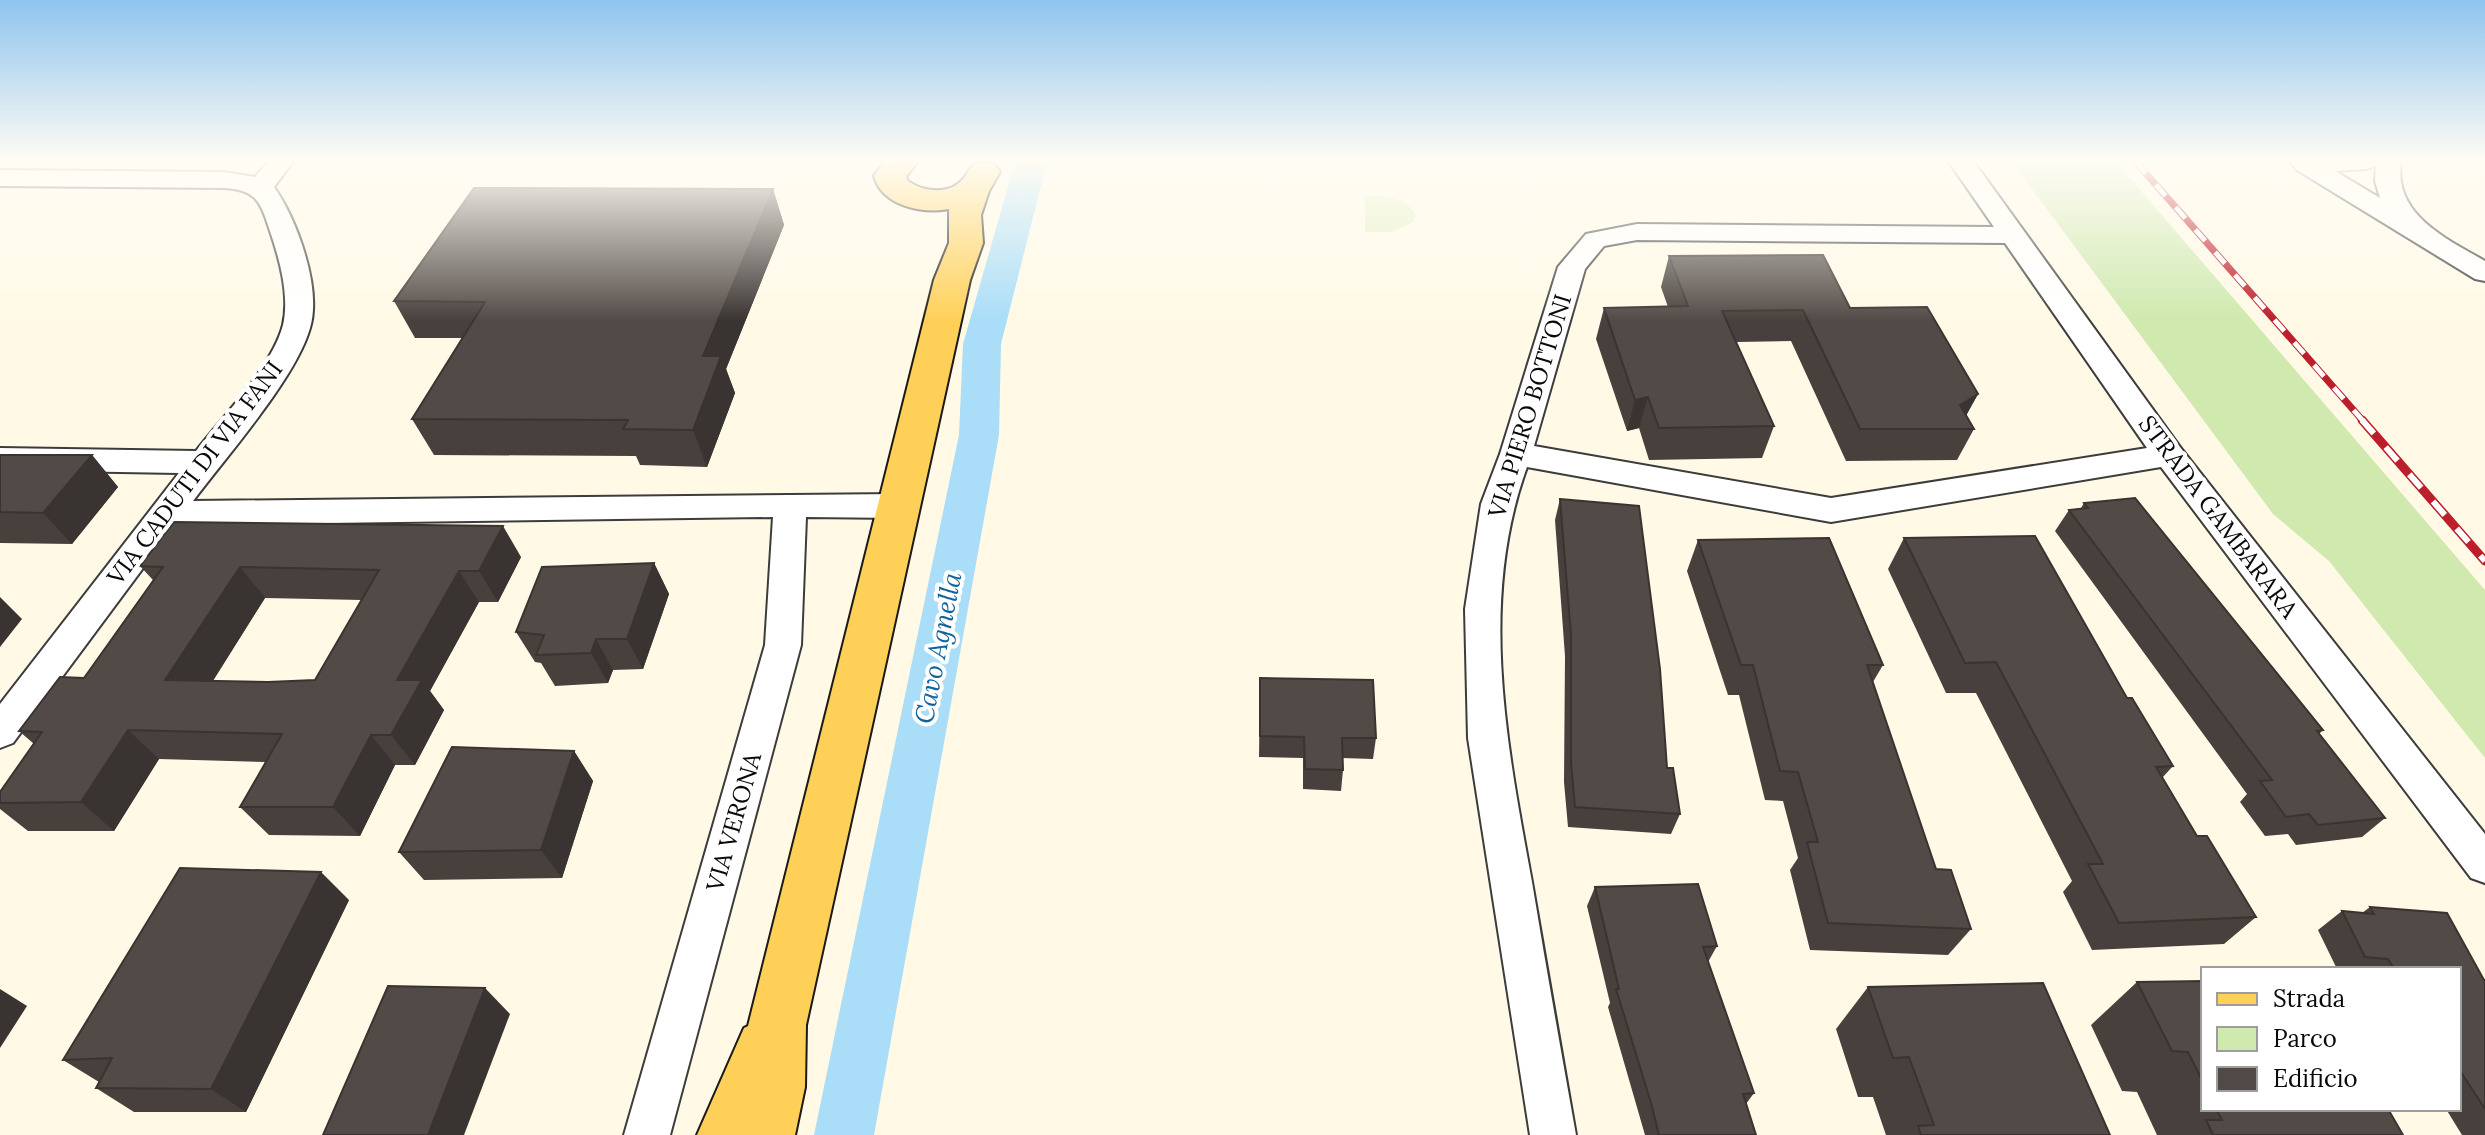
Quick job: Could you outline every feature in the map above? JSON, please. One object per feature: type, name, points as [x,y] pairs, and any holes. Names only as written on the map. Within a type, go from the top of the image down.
[{"type":"main road","points":[[930,215],[941,232],[952,280]]},
{"type":"main road","points":[[765,1135],[775,1087],[777,1025],[952,280],[966,243],[964,215]]},
{"type":"main road","points":[[727,1135],[755,1066],[777,1025]]},
{"type":"street","name":"VIA CADUTI DI VIA FANI","points":[[0,732],[276,368],[297,324],[299,305],[285,237],[276,215]]},
{"type":"street","name":"STRADA GAMBARARA","points":[[1997,215],[2169,455],[2485,865]]},
{"type":"street","points":[[2387,215],[2485,273]]},
{"type":"street","points":[[2404,215],[2421,236]]},
{"type":"street","name":"VIA PIERO BOTTONI","points":[[1553,1135],[1487,738],[1482,609],[1497,504],[1516,454],[1572,267],[1595,240],[1637,232],[2010,235]]},
{"type":"street","points":[[1516,454],[1831,510],[2169,455]]},
{"type":"street","points":[[0,459],[205,462]]},
{"type":"street","name":"VIA VERONA","points":[[647,1135],[783,645],[790,505]]},
{"type":"street","points":[[166,513],[898,506]]},
{"type":"green space","points":[[1365,215],[1416,216],[1413,222],[1392,232],[1365,232]]},
{"type":"green space","points":[[2051,215],[2162,215],[2485,590],[2485,758],[2329,561],[2273,514]]},
{"type":"building","points":[[455,215],[762,215],[703,356],[721,356],[693,430],[623,429],[628,420],[412,419],[485,302],[394,301]]},
{"type":"building","points":[[1823,255],[1850,308],[1927,307],[1978,394],[1960,405],[1974,429],[1860,429],[1803,310],[1722,311],[1774,426],[1659,428],[1648,397],[1635,400],[1604,308],[1688,306],[1669,256]]},
{"type":"building","points":[[0,455],[92,455],[43,513],[0,512]]},
{"type":"building","points":[[2135,498],[2323,730],[2317,731],[2385,818],[2318,825],[2309,814],[2286,817],[2260,781],[2272,780],[2069,510],[2088,508],[2084,503]]},
{"type":"building","points":[[1560,499],[1639,506],[1660,669],[1667,768],[1673,768],[1680,814],[1575,807],[1571,762],[1571,635]]},
{"type":"building","points":[[174,522],[503,526],[479,571],[459,571],[397,680],[422,680],[391,735],[371,735],[333,807],[240,807],[282,734],[128,730],[81,802],[0,803],[0,792],[42,732],[19,731],[60,677],[84,678],[163,567],[140,566]],"holes":[[[240,567],[379,570],[315,680],[165,680]]]},
{"type":"building","points":[[2035,536],[2127,698],[2132,698],[2173,766],[2156,767],[2197,836],[2207,836],[2256,917],[2119,923],[2088,864],[2103,864],[1996,662],[1965,663],[1904,538]]},
{"type":"building","points":[[1829,538],[1883,665],[1867,665],[1936,869],[1951,870],[1971,929],[1828,923],[1807,842],[1818,842],[1798,772],[1780,771],[1753,665],[1741,665],[1698,540]]},
{"type":"building","points":[[654,563],[627,639],[596,639],[591,653],[536,655],[544,635],[516,632],[542,567]]},
{"type":"building","points":[[1260,678],[1373,680],[1376,738],[1342,738],[1343,770],[1305,769],[1304,737],[1260,736]]},
{"type":"building","points":[[452,747],[574,751],[541,850],[399,852]]},
{"type":"building","points":[[180,868],[321,872],[211,1089],[96,1088],[112,1058],[63,1060]]},
{"type":"building","points":[[1698,884],[1717,946],[1703,947],[1754,1093],[1743,1094],[1756,1135],[1659,1135],[1616,989],[1619,989],[1595,887]]},
{"type":"building","points":[[2370,907],[2447,913],[2485,980],[2485,1109],[2461,1072],[2461,967],[2393,967],[2388,959],[2365,957],[2342,911],[2374,914]]},
{"type":"building","points":[[2201,981],[2201,1078],[2188,1052],[2172,1051],[2137,982]]},
{"type":"building","points":[[2043,983],[2110,1135],[1921,1135],[1918,1126],[1934,1125],[1909,1057],[1893,1058],[1868,987]]},
{"type":"building","points":[[388,986],[485,988],[428,1135],[323,1135]]},
{"type":"building","points":[[2217,1111],[2389,1111],[2403,1135],[2213,1135],[2206,1120],[2222,1120]]},
{"type":"waterway","name":"Cavo Agnella","points":[[844,1135],[979,435],[982,344],[1017,215]]},
{"type":"railway","points":[[2182,215],[2364,422]]},
{"type":"railway","points":[[2362,420],[2485,561]]}]
